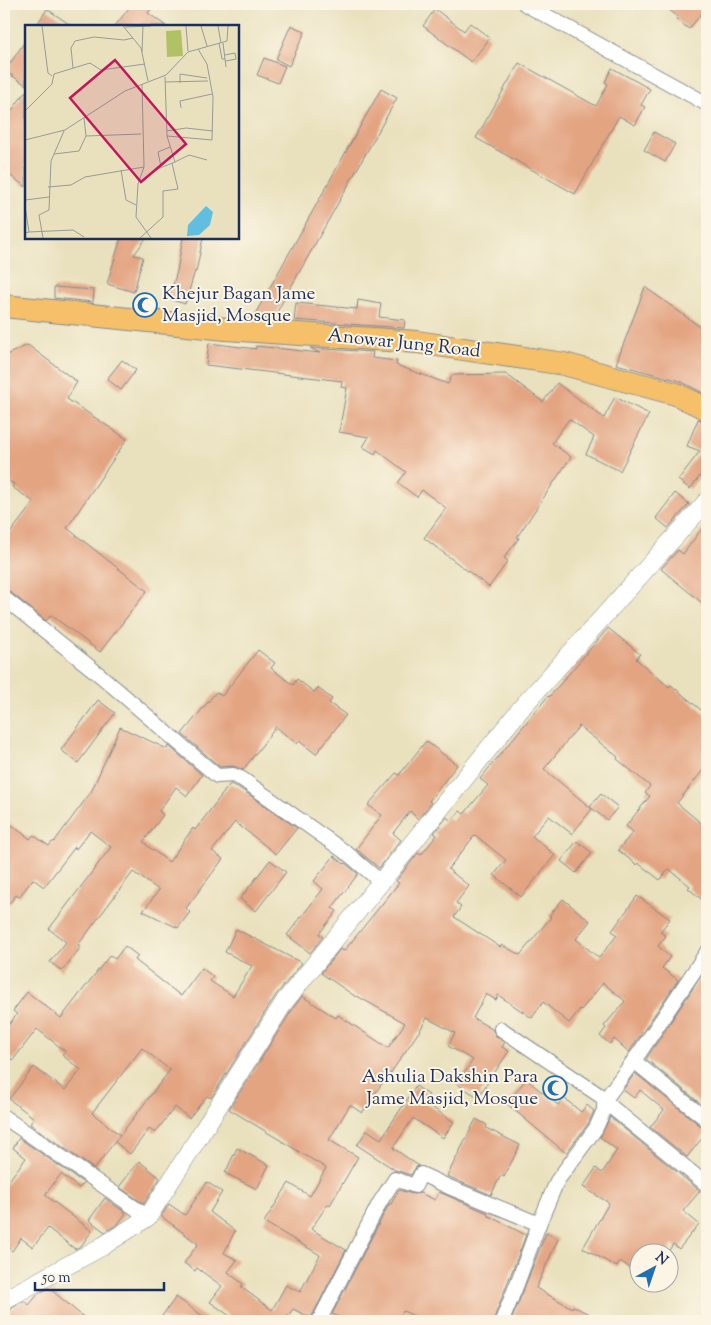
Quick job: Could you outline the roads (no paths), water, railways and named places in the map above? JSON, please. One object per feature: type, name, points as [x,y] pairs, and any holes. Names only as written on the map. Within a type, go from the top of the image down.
[{"type":"highway","name":"Anowar Jung Road","points":[[4,306],[226,329],[417,342],[564,364],[676,394],[707,409]]},
{"type":"street","points":[[525,4],[707,104]]},
{"type":"street","points":[[4,1300],[103,1246],[148,1217],[285,1001],[523,706],[707,501]]},
{"type":"street","points":[[4,598],[101,676],[217,776],[233,775],[242,779],[348,854],[381,882]]},
{"type":"street","points":[[502,1321],[538,1224],[557,1181],[596,1128],[604,1110],[605,1100],[634,1061],[707,952]]},
{"type":"street","points":[[501,1029],[605,1100],[707,1185]]},
{"type":"street","points":[[634,1061],[707,1120]]},
{"type":"street","points":[[4,1117],[148,1217]]},
{"type":"street","points":[[319,1321],[380,1202],[395,1179],[415,1186],[422,1174],[538,1224]]},
{"type":"place","name":"Khejur Bagan Jame Masjid, Mosque","points":[[145,305]]},
{"type":"place","name":"Ashulia Dakshin Para Jame Masjid, Mosque","points":[[555,1088]]}]
